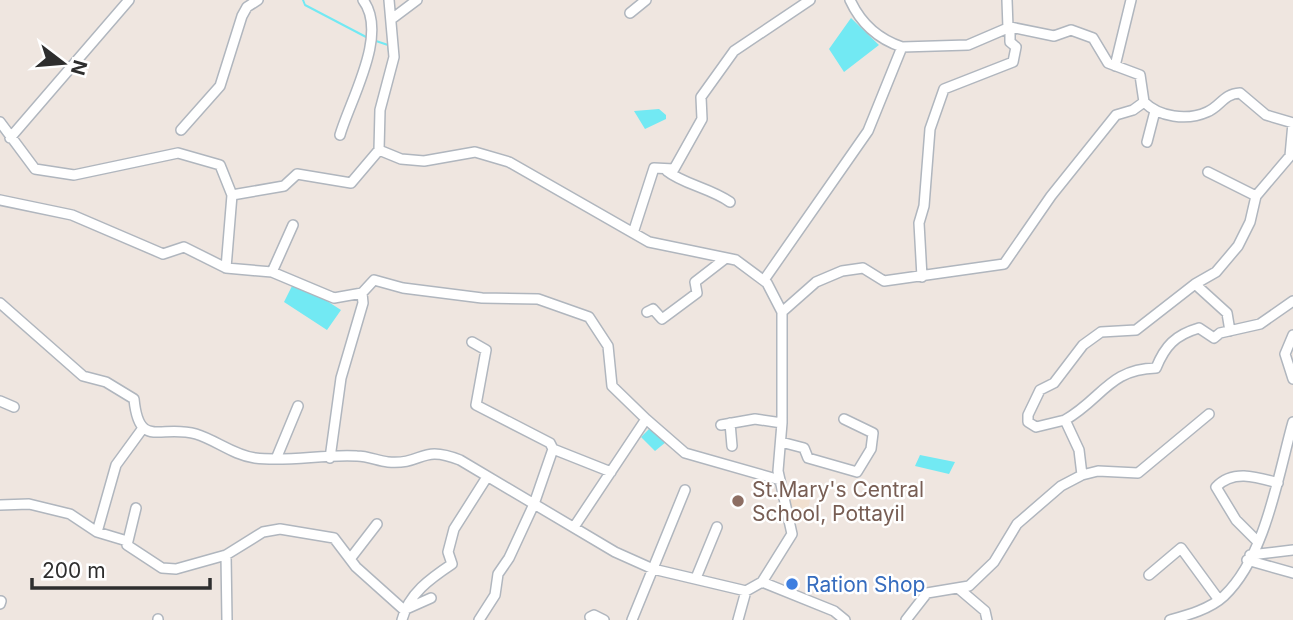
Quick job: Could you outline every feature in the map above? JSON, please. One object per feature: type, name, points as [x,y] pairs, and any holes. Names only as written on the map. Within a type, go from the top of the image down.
[{"type":"street","points":[[10,138],[129,0]]},
{"type":"street","points":[[180,130],[208,103],[220,86],[242,16],[247,7],[258,0]]},
{"type":"street","points":[[340,135],[352,98],[369,62],[370,17],[363,0]]},
{"type":"street","points":[[232,195],[284,186],[297,174],[351,183],[379,150],[380,110],[394,57],[393,19],[389,0]]},
{"type":"street","points":[[393,19],[417,0]]},
{"type":"street","points":[[630,13],[646,0]]},
{"type":"street","points":[[667,171],[674,169],[679,162],[702,119],[701,97],[734,51],[810,0]]},
{"type":"street","points":[[850,0],[858,17],[878,36],[902,47],[968,45],[1009,28],[1054,36],[1071,30],[1093,38],[1105,60],[1140,75],[1144,102],[1156,111],[1173,116],[1197,115],[1209,111],[1226,96],[1240,93],[1266,115],[1293,123],[1290,156],[1256,196],[1250,222],[1238,246],[1216,272],[1195,284],[1136,330],[1101,332],[1083,345],[1054,383],[1040,390],[1028,415],[1028,422],[1036,427],[1065,420],[1085,409],[1118,375],[1156,369],[1165,348],[1181,333],[1199,328],[1214,338],[1260,324],[1293,301]]},
{"type":"street","points":[[922,277],[918,244],[919,223],[924,206],[930,129],[944,89],[1013,62],[1016,47],[1010,42],[1007,0]]},
{"type":"street","points":[[1115,66],[1131,0]]},
{"type":"street","points":[[764,280],[868,131],[902,47]]},
{"type":"street","points":[[782,312],[816,282],[842,271],[863,268],[884,281],[1004,264],[1043,206],[1116,115],[1133,110],[1144,102]]},
{"type":"street","points":[[1147,142],[1156,111]]},
{"type":"street","points":[[0,122],[35,169],[74,175],[178,153],[220,165],[232,195],[226,268]]},
{"type":"street","points":[[0,303],[83,376],[106,382],[134,398],[136,419],[143,428],[154,432],[196,434],[229,450],[254,458],[330,458],[356,455],[386,462],[438,452],[460,460],[615,552],[653,569],[746,591],[762,582],[792,534],[780,480],[782,312],[764,280],[737,260],[649,243],[509,162],[475,152],[424,160],[401,159],[379,150]]},
{"type":"street","points":[[633,233],[654,168],[713,190],[730,202]]},
{"type":"street","points":[[1208,172],[1256,196]]},
{"type":"street","points":[[0,200],[72,215],[163,254],[184,247],[226,268],[272,272],[334,298],[362,293],[374,280],[403,288],[482,298],[523,297],[569,307],[589,317],[608,346],[612,386],[685,453],[780,480]]},
{"type":"street","points":[[272,272],[293,225]]},
{"type":"street","points":[[647,312],[653,309],[662,319],[697,293],[695,282],[726,258]]},
{"type":"street","points":[[1195,284],[1227,313],[1230,331]]},
{"type":"street","points":[[330,458],[340,386],[363,303],[362,293]]},
{"type":"street","points":[[1293,335],[1285,354],[1293,379]]},
{"type":"street","points":[[472,342],[486,350],[476,405],[550,443],[553,449],[611,472]]},
{"type":"street","points":[[0,401],[14,407]]},
{"type":"street","points":[[276,458],[298,406]]},
{"type":"street","points":[[906,620],[927,593],[969,586],[994,562],[1017,524],[1061,486],[1082,475],[1098,471],[1138,474],[1209,414]]},
{"type":"street","points":[[574,527],[646,419]]},
{"type":"street","points":[[732,446],[725,424],[755,419],[782,423]]},
{"type":"street","points":[[780,442],[804,448],[808,458],[857,472],[871,449],[873,433],[844,419]]},
{"type":"street","points":[[1065,420],[1079,450],[1082,475]]},
{"type":"street","points":[[1170,620],[1219,600],[1235,583],[1257,541],[1278,483],[1293,422]]},
{"type":"street","points":[[97,532],[116,465],[143,428]]},
{"type":"street","points":[[479,620],[495,595],[498,573],[509,558],[534,504],[553,449]]},
{"type":"street","points":[[1257,541],[1236,520],[1216,486],[1221,481],[1244,474],[1278,483]]},
{"type":"street","points":[[402,620],[404,610],[421,587],[452,564],[447,552],[454,529],[487,477]]},
{"type":"street","points":[[632,620],[685,490]]},
{"type":"street","points":[[0,505],[29,504],[70,514],[97,532],[127,541]]},
{"type":"street","points":[[136,508],[127,545],[162,568],[176,569],[226,555],[264,532],[280,529],[334,538],[350,559],[404,610]]},
{"type":"street","points":[[350,559],[377,524]]},
{"type":"street","points":[[696,578],[717,527]]},
{"type":"street","points":[[1149,575],[1181,548],[1219,600]]},
{"type":"street","points":[[1249,557],[1293,550]]},
{"type":"street","points":[[226,555],[227,620]]},
{"type":"street","points":[[1249,557],[1293,573]]},
{"type":"street","points":[[762,582],[834,611],[845,620]]},
{"type":"street","points":[[958,588],[985,611],[987,620]]},
{"type":"street","points":[[738,620],[746,591]]},
{"type":"street","points":[[404,610],[431,598]]},
{"type":"street","points":[[590,617],[594,615],[604,620]]},
{"type":"shaded area","points":[[785,493],[810,500],[806,522],[792,518]]},
{"type":"water","points":[[851,18],[879,45],[844,72],[829,49]]},
{"type":"water","points":[[659,109],[666,115],[666,119],[645,129],[634,111]]},
{"type":"water","points":[[292,286],[313,292],[341,310],[327,330],[284,302]]},
{"type":"water","points":[[651,427],[666,442],[655,451],[641,437]]},
{"type":"water","points":[[920,455],[955,462],[949,474],[915,466]]},
{"type":"waterway","points":[[303,0],[305,5],[368,38]]},
{"type":"waterway","points":[[373,40],[388,45],[389,52]]},
{"type":"place","name":"St.Mary's Central School, Pottayil","points":[[738,501]]},
{"type":"place","name":"Ration Shop","points":[[792,584]]}]
